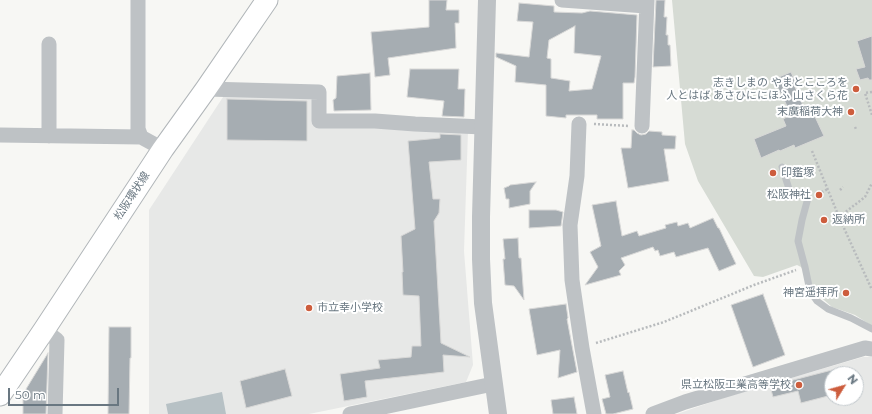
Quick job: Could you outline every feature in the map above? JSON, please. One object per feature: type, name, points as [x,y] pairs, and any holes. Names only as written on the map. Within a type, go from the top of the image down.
[{"type":"main road","name":"松阪環状線","points":[[0,395],[163,149],[267,0]]},
{"type":"street","points":[[138,0],[138,129],[141,137]]},
{"type":"street","points":[[487,0],[481,217],[482,266],[483,303],[498,414]]},
{"type":"street","points":[[562,0],[646,3],[642,126]]},
{"type":"street","points":[[49,44],[49,136]]},
{"type":"street","points":[[206,89],[319,92],[319,121],[375,121],[483,127]]},
{"type":"street","points":[[579,124],[577,176],[570,225],[572,280],[594,414]]},
{"type":"street","points":[[0,135],[141,137],[163,149]]},
{"type":"street","points":[[44,330],[57,340],[55,414]]},
{"type":"street","points":[[653,414],[692,400],[865,348],[872,349]]},
{"type":"street","points":[[350,414],[494,384]]},
{"type":"lane","points":[[782,167],[790,192],[808,198],[798,241],[810,291],[817,300],[828,309],[851,318],[872,330]]},
{"type":"path","points":[[872,92],[864,93],[872,115]]},
{"type":"path","points":[[579,124],[642,126]]},
{"type":"path","points":[[812,151],[839,217],[872,290]]},
{"type":"path","points":[[839,217],[865,197],[872,183]]},
{"type":"path","points":[[840,190],[843,187]]},
{"type":"path","points":[[582,348],[664,322],[754,284],[805,267]]},
{"type":"shaded area","name":"松阪神社","points":[[672,0],[872,0],[872,326],[855,315],[832,307],[817,294],[801,267],[797,265],[763,277],[754,276],[698,181],[685,144]]},
{"type":"shaded area","name":"市立幸小学校","points":[[225,94],[314,96],[314,126],[468,131],[464,251],[473,365],[466,382],[309,414],[149,414],[149,210]]},
{"type":"shaded area","name":"県立松阪工業高等学校","points":[[863,357],[872,357],[872,414],[677,414],[726,397],[824,368],[824,406],[864,406],[864,366],[832,366]]},
{"type":"shaded area","points":[[222,392],[226,414],[168,414],[166,404]]},
{"type":"building","points":[[429,0],[447,0],[446,10],[459,10],[459,23],[455,23],[456,48],[388,58],[390,75],[375,77],[371,32],[429,27]]},
{"type":"building","points":[[656,0],[665,0],[664,17],[667,17],[666,35],[668,35],[668,45],[670,45],[671,66],[653,67]]},
{"type":"building","points":[[519,3],[554,6],[554,12],[582,13],[590,11],[637,15],[635,77],[634,83],[623,83],[623,119],[597,119],[597,115],[566,115],[566,118],[546,116],[546,85],[515,82],[516,66],[496,57],[496,53],[529,57],[533,22],[517,21]],"holes":[[[575,26],[574,53],[601,56],[592,89],[569,91],[570,81],[551,78],[551,59],[547,58],[549,40]]]},
{"type":"building","points":[[872,36],[872,80],[869,80],[868,78],[860,80],[856,69],[865,67],[857,41]]},
{"type":"building","points":[[410,69],[459,69],[458,89],[465,89],[464,117],[442,116],[444,101],[407,97]]},
{"type":"building","points":[[791,72],[797,86],[795,87],[805,110],[811,108],[824,136],[795,148],[794,145],[761,158],[754,139],[786,126],[783,119],[791,115],[774,79]]},
{"type":"building","points":[[370,73],[371,110],[334,111],[333,100],[336,98],[337,76]]},
{"type":"building","points":[[227,99],[307,101],[307,141],[227,140]]},
{"type":"building","points":[[632,130],[641,135],[646,134],[649,131],[662,132],[662,135],[676,136],[675,149],[664,149],[669,181],[628,188],[621,148],[631,148]]},
{"type":"building","points":[[440,134],[461,135],[461,160],[429,162],[433,199],[440,199],[439,213],[434,221],[441,343],[470,357],[443,355],[444,372],[365,381],[367,397],[344,401],[340,374],[380,368],[378,360],[411,357],[412,346],[421,346],[419,296],[403,295],[401,236],[415,229],[408,141],[440,138]]},
{"type":"building","points":[[536,182],[530,191],[530,204],[509,208],[509,199],[506,199],[504,188],[510,185]]},
{"type":"building","points":[[616,201],[622,236],[637,231],[639,236],[666,228],[665,225],[677,222],[678,226],[688,223],[690,228],[713,218],[736,264],[719,271],[708,248],[676,257],[674,252],[660,256],[658,250],[655,251],[653,247],[621,258],[625,265],[619,271],[621,275],[585,285],[598,267],[590,252],[601,246],[592,205]]},
{"type":"building","points":[[529,210],[556,210],[563,212],[561,226],[529,228]]},
{"type":"building","points":[[518,238],[524,300],[514,286],[505,285],[503,239]]},
{"type":"building","points":[[763,294],[785,355],[753,367],[731,305]]},
{"type":"building","points":[[566,304],[567,319],[577,372],[558,378],[560,350],[537,355],[529,309]]},
{"type":"building","points":[[109,327],[131,327],[129,414],[108,414]]},
{"type":"building","points":[[48,353],[46,414],[23,414],[23,394]]},
{"type":"building","points":[[285,369],[292,396],[246,408],[240,381]]},
{"type":"building","points":[[623,371],[633,409],[613,414],[606,414],[602,399],[610,397],[605,375]]},
{"type":"building","points":[[824,372],[824,397],[801,403],[798,391],[773,397],[770,386]]},
{"type":"building","points":[[574,397],[577,414],[553,414],[551,400]]},
{"type":"place","name":"志きしまの やまとこころを 人とはば あさひににほふ 山さくら花","points":[[856,89]]},
{"type":"place","name":"末廣稲荷大神","points":[[851,112]]},
{"type":"place","name":"印鑑塚","points":[[773,173]]},
{"type":"place","name":"松阪神社","points":[[819,195]]},
{"type":"place","name":"返納所","points":[[824,220]]},
{"type":"place","name":"神宮遥拝所","points":[[846,293]]},
{"type":"place","name":"市立幸小学校","points":[[309,308]]},
{"type":"place","name":"県立松阪工業高等学校","points":[[799,385]]}]
